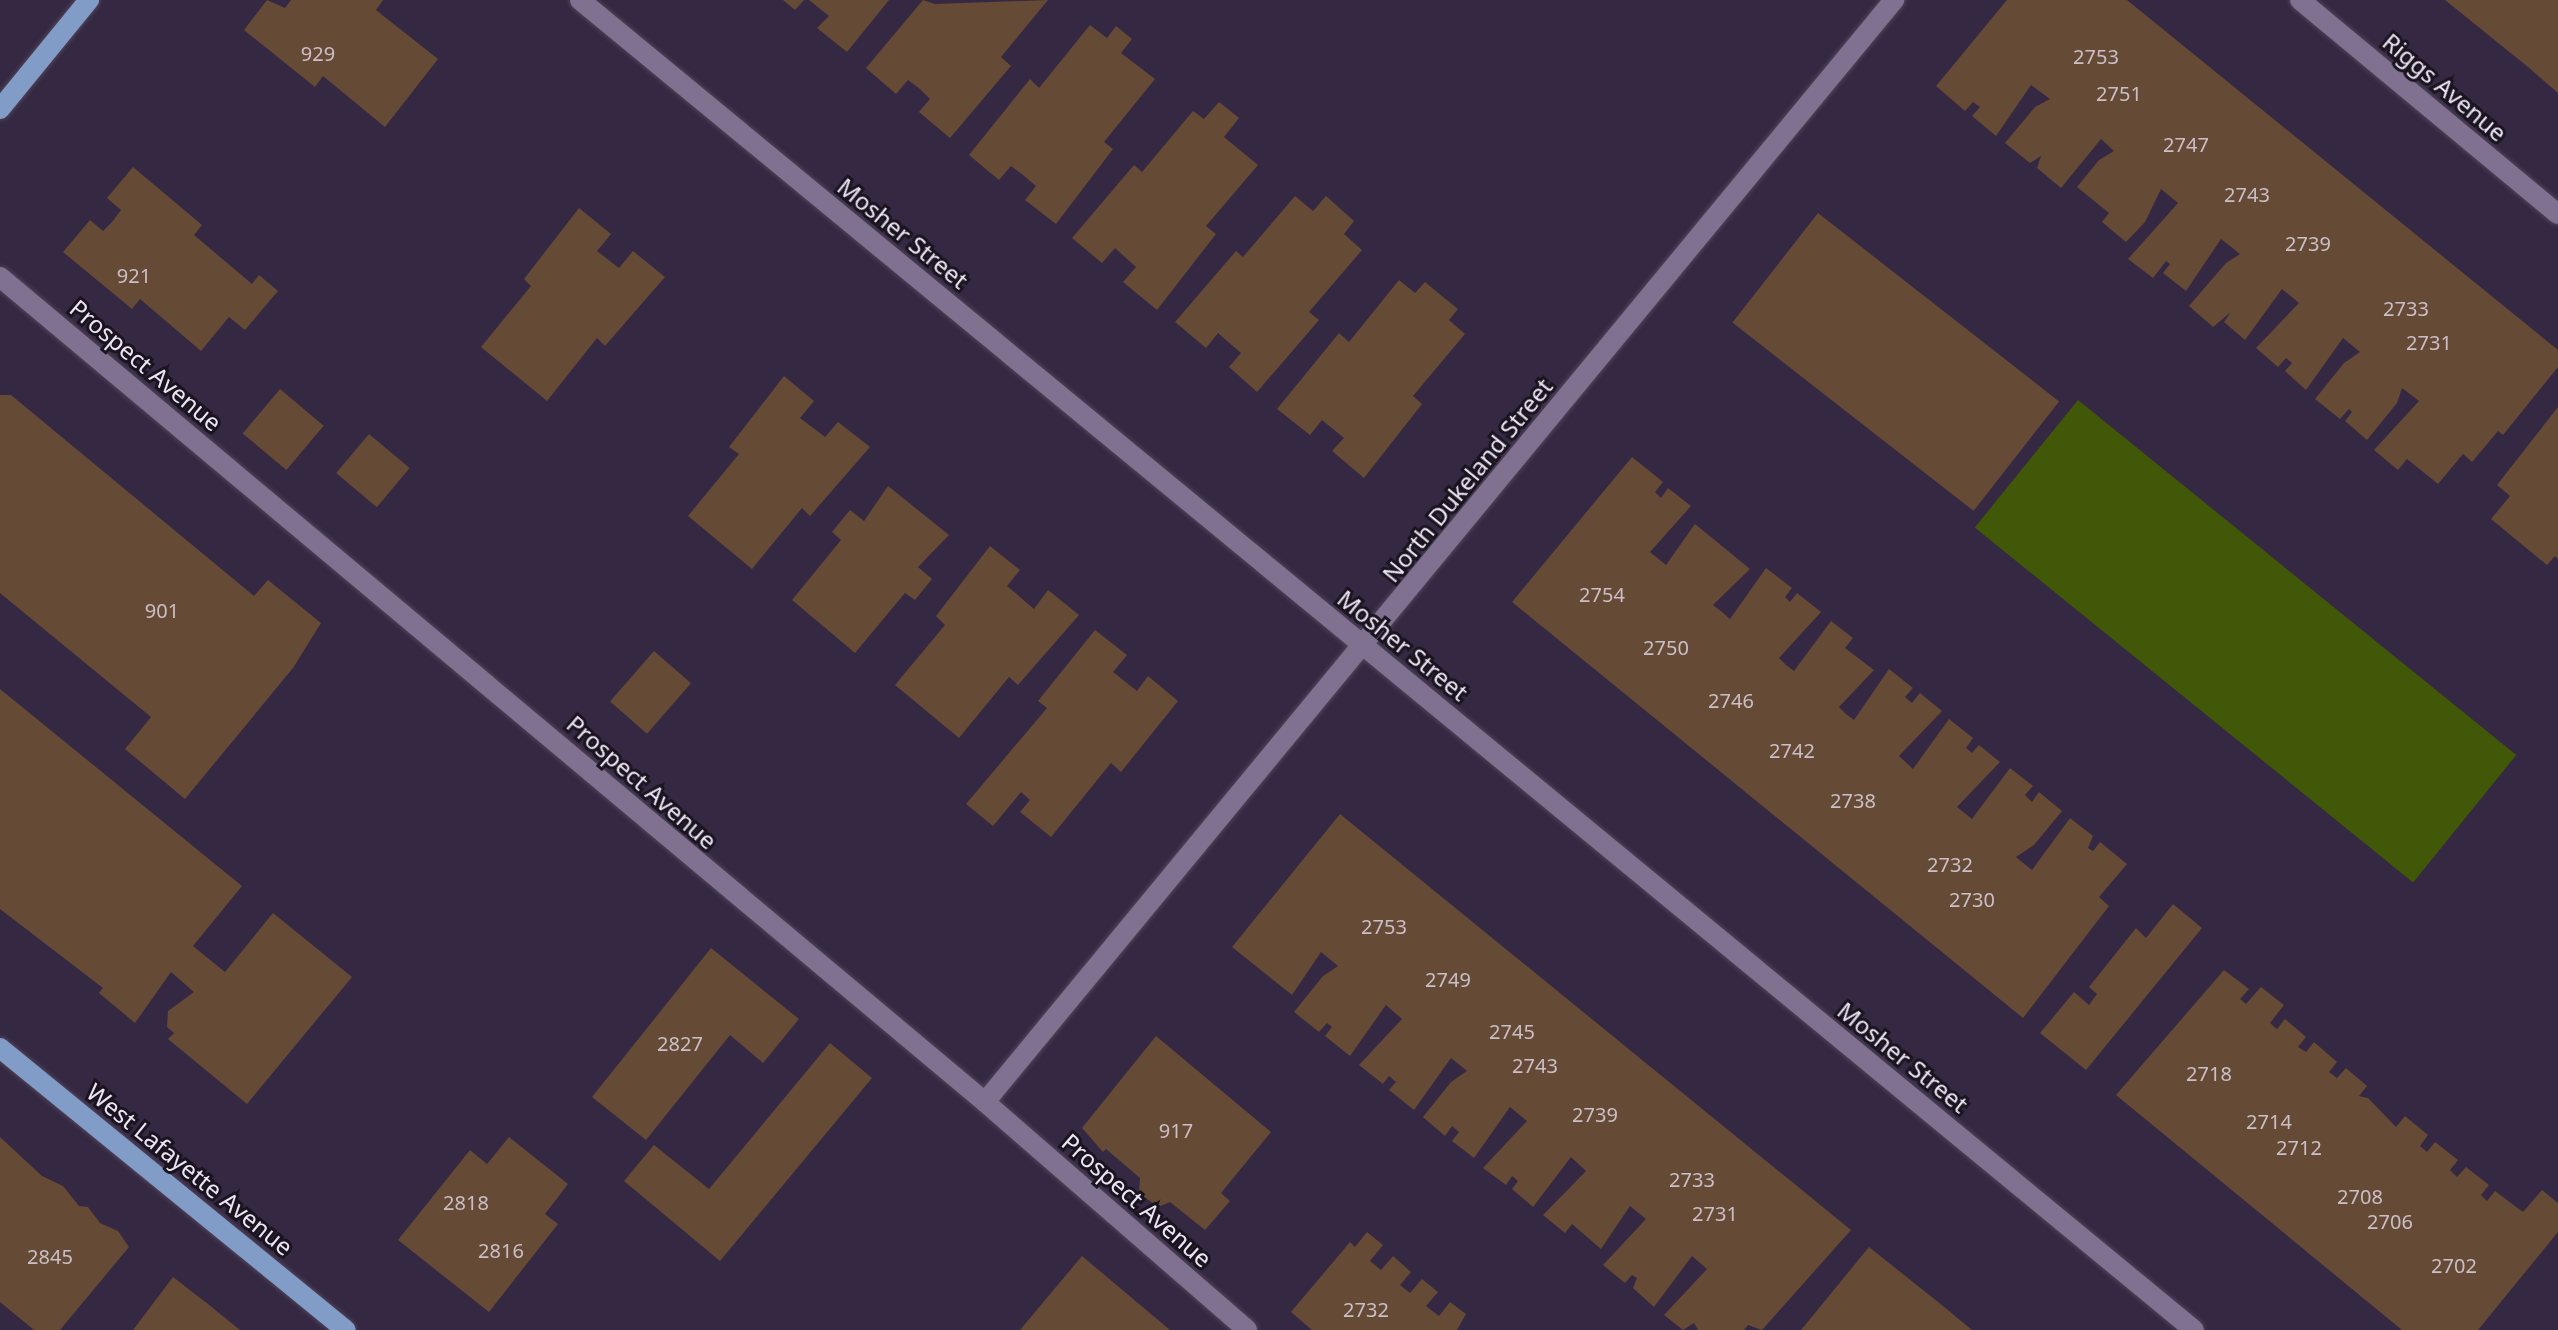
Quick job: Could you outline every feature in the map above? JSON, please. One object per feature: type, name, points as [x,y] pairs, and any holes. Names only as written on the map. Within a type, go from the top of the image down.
[{"type":"main road","points":[[0,109],[89,0]]},
{"type":"main road","name":"West Lafayette Avenue","points":[[0,1048],[346,1330]]},
{"type":"street","name":"Mosher Street","points":[[580,0],[2194,1330]]},
{"type":"street","name":"North Dukeland Street","points":[[985,1102],[1894,0]]},
{"type":"street","name":"Riggs Avenue","points":[[2300,0],[2558,214]]},
{"type":"street","name":"Prospect Avenue","points":[[0,277],[985,1102],[1247,1330]]},
{"type":"green space","points":[[2078,400],[2516,755],[2413,882],[1975,527]]},
{"type":"building","points":[[267,0],[285,8],[291,0],[383,0],[376,10],[438,59],[385,127],[323,76],[315,87],[244,30]]},
{"type":"building","points":[[783,0],[804,0],[795,10]]},
{"type":"building","points":[[809,0],[889,0],[847,52],[817,28],[829,16]]},
{"type":"building","points":[[923,0],[935,4],[1048,0],[1001,57],[1011,66],[950,138],[919,112],[930,99],[920,89],[908,80],[896,94],[866,68]]},
{"type":"building","points":[[2007,0],[2127,0],[2558,350],[2558,367],[2503,435],[2498,431],[2472,462],[2463,454],[2438,484],[2407,459],[2398,470],[2374,450],[2419,401],[2402,388],[2397,403],[2367,440],[2345,421],[2352,412],[2349,409],[2340,419],[2315,399],[2344,363],[2360,352],[2343,338],[2306,390],[2285,371],[2292,363],[2286,358],[2278,367],[2256,348],[2299,303],[2282,289],[2245,340],[2224,322],[2231,312],[2213,327],[2189,306],[2226,263],[2240,254],[2221,239],[2186,291],[2163,273],[2170,264],[2166,261],[2153,278],[2128,259],[2178,203],[2161,189],[2145,222],[2126,242],[2102,222],[2109,213],[2077,187],[2099,160],[2114,151],[2101,139],[2061,188],[2037,168],[2041,156],[2030,163],[2005,143],[2035,107],[2050,99],[2031,85],[1996,136],[1972,116],[1980,107],[1973,102],[1965,111],[1936,86]]},
{"type":"building","points":[[2445,0],[2558,0],[2558,93],[2528,67]]},
{"type":"building","points":[[1090,25],[1107,38],[1116,26],[1132,39],[1121,53],[1155,79],[1104,142],[1113,149],[1056,224],[1025,200],[1036,186],[1023,175],[1011,166],[999,180],[969,155],[1030,79],[1039,88]]},
{"type":"building","points":[[1219,102],[1239,118],[1224,137],[1258,165],[1206,226],[1216,234],[1157,310],[1123,282],[1136,267],[1115,248],[1102,263],[1072,238],[1134,165],[1142,172],[1193,111],[1204,119]]},
{"type":"building","points":[[133,167],[202,225],[194,235],[252,284],[259,275],[278,291],[245,330],[229,317],[201,351],[140,299],[132,309],[63,252],[90,220],[103,231],[112,222],[121,210],[107,198]]},
{"type":"building","points":[[1295,196],[1313,211],[1326,196],[1354,221],[1344,234],[1362,250],[1309,312],[1319,320],[1257,392],[1229,367],[1241,353],[1218,333],[1206,348],[1175,322],[1236,251],[1243,257]]},
{"type":"building","points":[[579,208],[611,234],[597,251],[619,268],[633,251],[665,277],[605,346],[597,338],[547,401],[481,347],[531,286],[524,279]]},
{"type":"building","points":[[1818,213],[2059,401],[1974,511],[1732,323]]},
{"type":"building","points":[[1399,280],[1415,293],[1425,282],[1458,309],[1449,320],[1465,334],[1413,396],[1422,404],[1364,478],[1332,451],[1344,438],[1322,420],[1310,435],[1277,409],[1339,333],[1349,342]]},
{"type":"building","points":[[784,376],[814,401],[800,418],[825,437],[838,422],[870,447],[810,516],[802,508],[752,569],[688,516],[739,454],[729,447]]},
{"type":"building","points":[[280,389],[324,426],[286,470],[243,433]]},
{"type":"building","points":[[0,395],[11,395],[254,596],[268,580],[321,623],[293,668],[185,799],[125,749],[151,717],[0,593]]},
{"type":"building","points":[[2558,407],[2558,559],[2555,556],[2547,565],[2491,519],[2510,496],[2497,485]]},
{"type":"building","points":[[369,434],[410,468],[377,507],[336,473]]},
{"type":"building","points":[[1632,457],[1663,482],[1655,492],[1661,498],[1668,488],[1691,506],[1650,552],[1666,565],[1695,524],[1750,569],[1713,605],[1730,619],[1766,568],[1792,588],[1785,597],[1790,602],[1797,593],[1821,612],[1779,658],[1786,665],[1794,671],[1831,621],[1853,638],[1845,648],[1874,670],[1839,707],[1846,714],[1854,720],[1889,669],[1913,688],[1905,697],[1912,703],[1920,693],[1942,711],[1899,756],[1913,769],[1949,719],[1973,738],[1966,748],[1972,753],[1979,745],[2000,762],[1957,807],[1972,819],[2010,768],[2033,786],[2025,795],[2032,802],[2039,792],[2062,811],[2034,845],[2016,857],[2032,870],[2070,818],[2093,836],[2088,848],[2093,851],[2100,842],[2127,864],[2099,897],[2109,906],[2023,1018],[1512,602]]},
{"type":"building","points":[[888,486],[949,535],[918,567],[932,579],[915,600],[905,593],[855,653],[792,600],[841,540],[832,532],[850,510],[864,521]]},
{"type":"building","points":[[990,546],[1020,570],[1007,586],[1034,609],[1048,590],[1079,615],[1018,685],[1009,677],[959,738],[895,685],[945,625],[936,616]]},
{"type":"building","points":[[1095,630],[1127,655],[1113,672],[1137,691],[1148,676],[1178,701],[1121,772],[1111,763],[1051,837],[1020,812],[1030,800],[1021,792],[993,826],[966,804],[1047,708],[1038,701]]},
{"type":"building","points":[[654,651],[691,683],[647,734],[610,702]]},
{"type":"building","points":[[0,689],[242,886],[193,946],[225,972],[273,913],[352,977],[247,1104],[168,1039],[174,1033],[167,1027],[168,1011],[194,992],[171,972],[135,1023],[99,993],[103,988],[0,909]]},
{"type":"building","points":[[1340,814],[1851,1230],[1762,1330],[1748,1325],[1744,1330],[1698,1330],[1694,1323],[1683,1330],[1664,1315],[1707,1269],[1692,1256],[1654,1307],[1633,1288],[1637,1278],[1632,1275],[1625,1283],[1603,1265],[1646,1219],[1630,1206],[1601,1249],[1572,1224],[1565,1233],[1543,1215],[1586,1171],[1571,1157],[1533,1207],[1512,1189],[1518,1181],[1512,1176],[1506,1185],[1483,1168],[1527,1121],[1510,1107],[1474,1158],[1452,1141],[1459,1132],[1452,1126],[1445,1136],[1423,1117],[1451,1082],[1467,1071],[1451,1058],[1414,1110],[1389,1090],[1396,1082],[1389,1076],[1383,1084],[1359,1065],[1402,1019],[1386,1005],[1350,1056],[1325,1036],[1332,1027],[1327,1023],[1319,1032],[1294,1012],[1323,976],[1338,966],[1321,952],[1292,995],[1232,947]]},
{"type":"building","points":[[2173,904],[2202,928],[2086,1070],[2040,1033],[2074,992],[2089,1005],[2097,994],[2089,987],[2136,928],[2146,938]]},
{"type":"building","points":[[711,948],[799,1019],[763,1063],[730,1035],[646,1140],[592,1097]]},
{"type":"building","points":[[2224,970],[2249,989],[2240,999],[2246,1004],[2261,987],[2284,1005],[2270,1023],[2277,1029],[2285,1019],[2306,1037],[2298,1047],[2306,1052],[2314,1042],[2337,1062],[2329,1072],[2337,1078],[2346,1068],[2367,1086],[2359,1096],[2368,1098],[2396,1127],[2405,1116],[2428,1135],[2420,1146],[2427,1152],[2435,1142],[2458,1160],[2450,1170],[2457,1177],[2466,1167],[2489,1185],[2481,1195],[2487,1201],[2495,1191],[2523,1212],[2542,1190],[2558,1203],[2558,1232],[2478,1330],[2402,1330],[2116,1095]]},
{"type":"building","points":[[1156,1036],[1271,1132],[1221,1193],[1230,1201],[1205,1230],[1170,1202],[1158,1207],[1139,1193],[1140,1178],[1106,1149],[1103,1152],[1082,1128]]},
{"type":"building","points":[[830,1043],[872,1078],[720,1261],[624,1181],[654,1145],[709,1189]]},
{"type":"building","points":[[0,1137],[42,1176],[63,1186],[79,1206],[88,1207],[100,1223],[118,1231],[129,1247],[60,1330],[34,1330],[0,1302]]},
{"type":"building","points":[[509,1137],[568,1184],[545,1214],[558,1224],[489,1312],[398,1240],[470,1150],[487,1164]]},
{"type":"building","points":[[1367,1232],[1383,1245],[1370,1261],[1381,1270],[1393,1256],[1411,1272],[1400,1285],[1410,1293],[1422,1279],[1438,1292],[1426,1306],[1439,1316],[1450,1302],[1466,1314],[1457,1330],[1312,1330],[1291,1312],[1350,1242],[1355,1247]]},
{"type":"building","points":[[1869,1247],[1943,1306],[1972,1330],[1801,1330]]},
{"type":"building","points":[[1082,1256],[1170,1330],[1020,1330]]},
{"type":"building","points":[[173,1277],[208,1304],[240,1330],[133,1330]]}]
